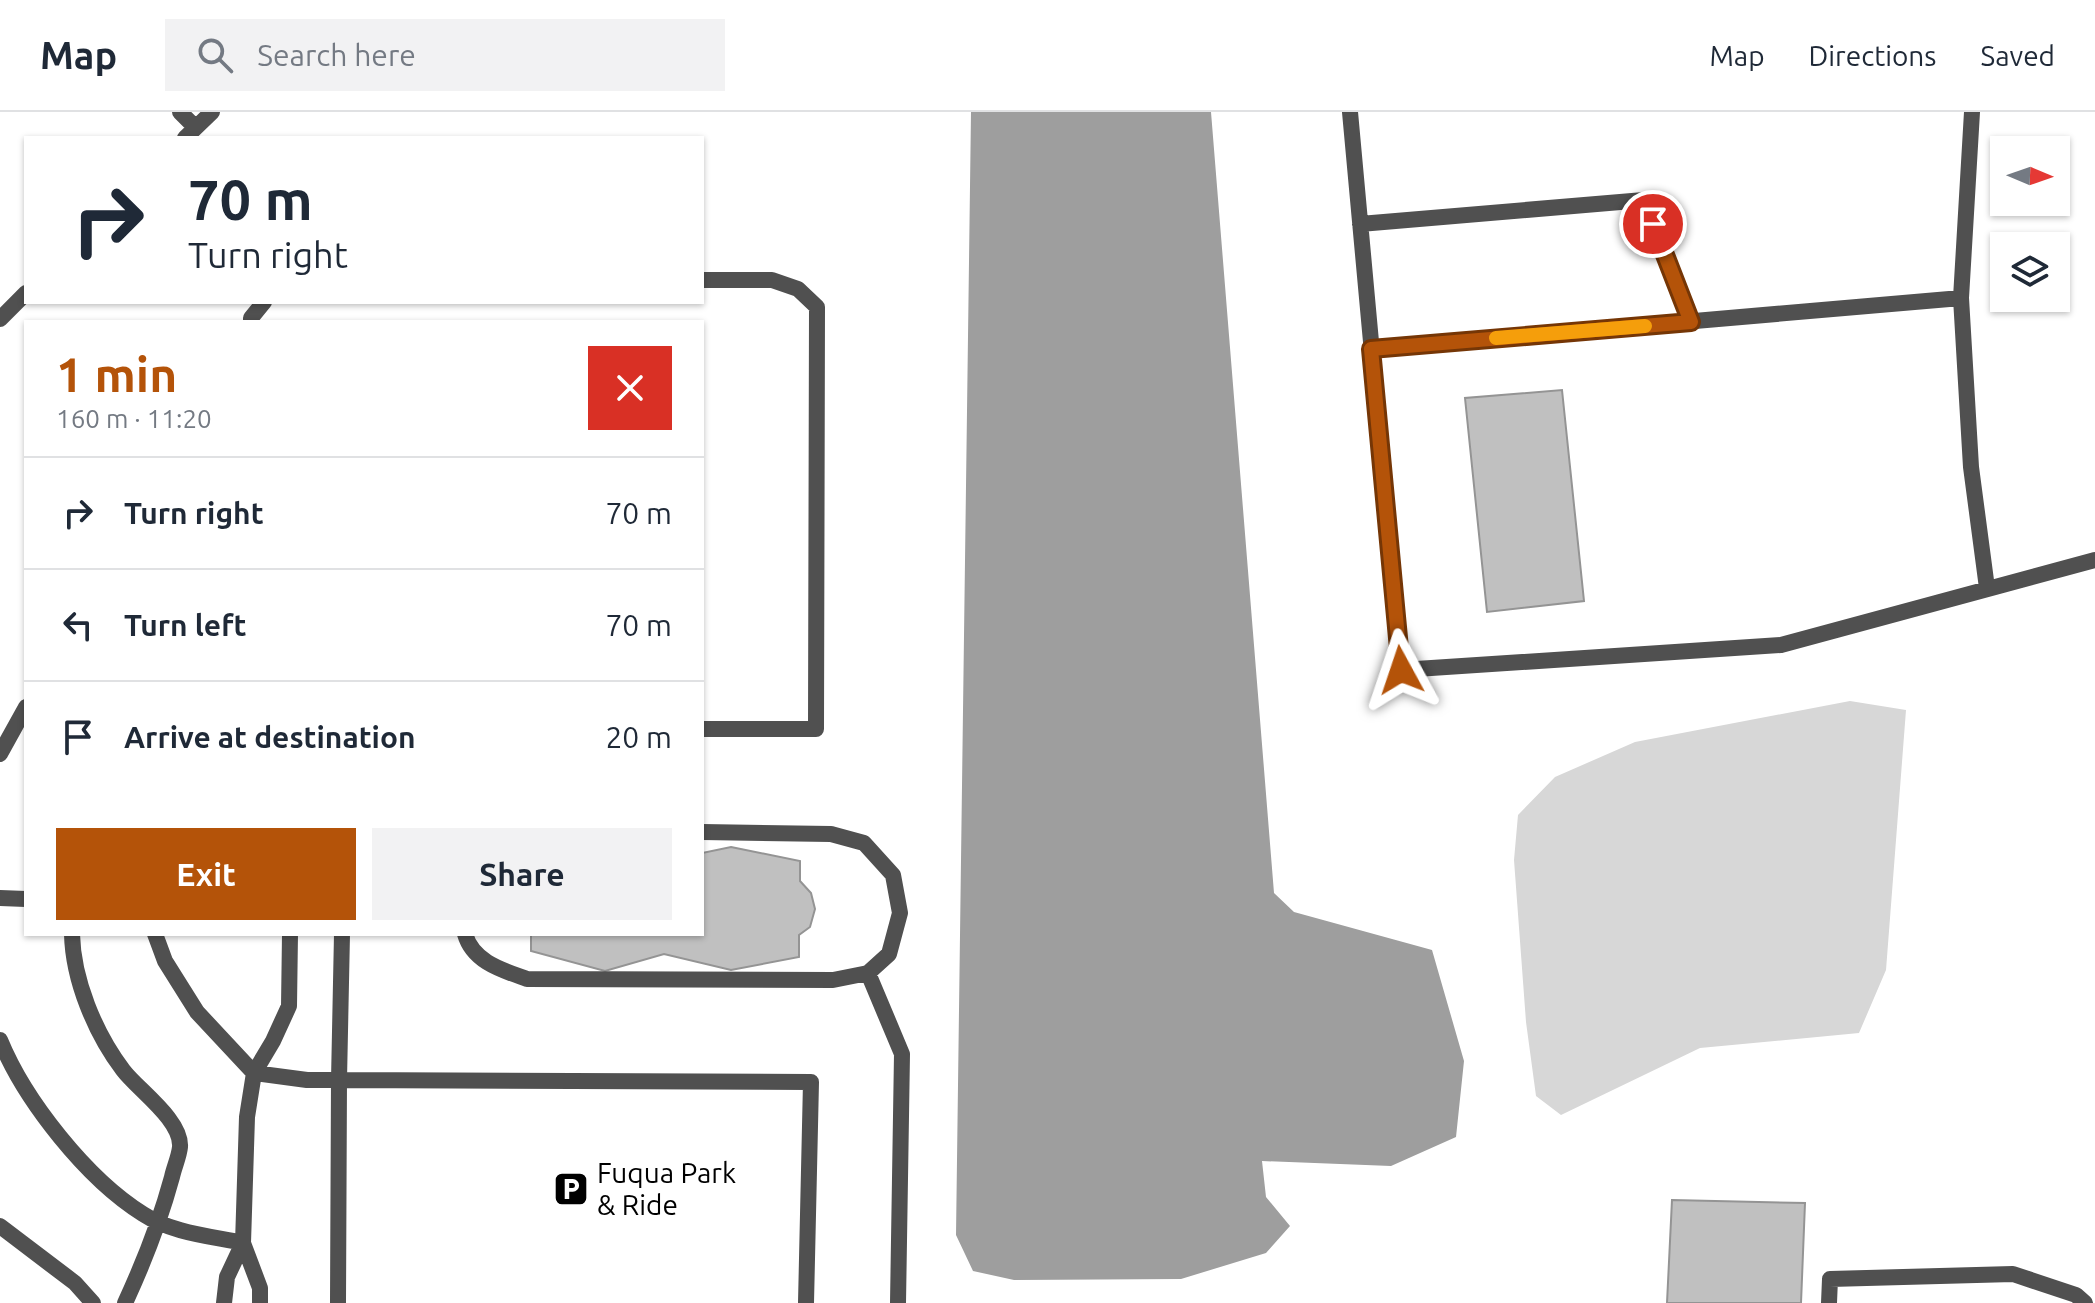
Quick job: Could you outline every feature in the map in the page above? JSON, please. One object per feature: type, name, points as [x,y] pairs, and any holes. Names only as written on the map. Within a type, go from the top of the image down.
[{"type":"lane","points":[[180,112],[190,133],[212,112]]},
{"type":"lane","points":[[1350,112],[1401,670],[1781,645],[2095,560]]},
{"type":"lane","points":[[1972,112],[1961,298],[1971,467],[1987,588]]},
{"type":"lane","points":[[1360,224],[1644,200],[1691,322]]},
{"type":"lane","points":[[704,280],[772,280],[798,289],[817,307],[817,416],[816,729],[704,729]]},
{"type":"lane","points":[[0,319],[24,295]]},
{"type":"lane","points":[[1371,349],[1961,298]]},
{"type":"lane","points":[[251,320],[262,304]]},
{"type":"lane","points":[[0,754],[24,711]]},
{"type":"lane","points":[[466,936],[469,946],[492,967],[527,979],[833,980],[868,973],[889,954],[900,913],[893,875],[864,843],[831,834],[704,832]]},
{"type":"lane","points":[[0,898],[24,899]]},
{"type":"lane","points":[[72,936],[72,955],[95,1024],[123,1070],[164,1113],[178,1133],[180,1146],[159,1222],[125,1303]]},
{"type":"lane","points":[[156,936],[165,961],[197,1012],[254,1073],[307,1080],[811,1082],[806,1303]]},
{"type":"lane","points":[[260,1303],[260,1288],[243,1243],[247,1117],[254,1073],[289,1006],[290,936]]},
{"type":"lane","points":[[338,1303],[342,936]]},
{"type":"lane","points":[[868,973],[902,1054],[898,1303]]},
{"type":"lane","points":[[0,1040],[33,1101],[72,1151],[120,1197],[144,1216],[178,1231],[243,1243]]},
{"type":"lane","points":[[0,1226],[75,1283],[93,1303]]},
{"type":"lane","points":[[224,1303],[227,1277],[243,1243]]},
{"type":"lane","points":[[1829,1303],[1830,1279],[2013,1274],[2076,1295],[2085,1303]]},
{"type":"shaded area","points":[[971,112],[1211,112],[1274,893],[1294,912],[1432,950],[1464,1061],[1456,1137],[1391,1166],[1262,1161],[1266,1197],[1290,1226],[1266,1253],[1181,1279],[1014,1280],[973,1271],[956,1235]]},
{"type":"shaded area","points":[[1850,701],[1906,710],[1886,970],[1859,1033],[1700,1048],[1561,1115],[1536,1096],[1526,1022],[1514,860],[1518,815],[1555,777],[1635,742]]},
{"type":"building","points":[[1562,390],[1584,601],[1487,612],[1465,398]]},
{"type":"building","points":[[731,847],[800,861],[800,881],[811,893],[815,909],[810,927],[799,935],[799,957],[731,970],[664,954],[605,971],[531,951],[531,936],[704,936],[704,853]]},
{"type":"building","points":[[1672,1200],[1805,1203],[1801,1303],[1667,1303]]},
{"type":"slow traffic","points":[[1496,338],[1645,326]]},
{"type":"place","name":"Fuqua Park & Ride","points":[[571,1189]]},
{"type":"route","points":[[1401,670],[1371,349],[1691,322],[1653,224]]}]
